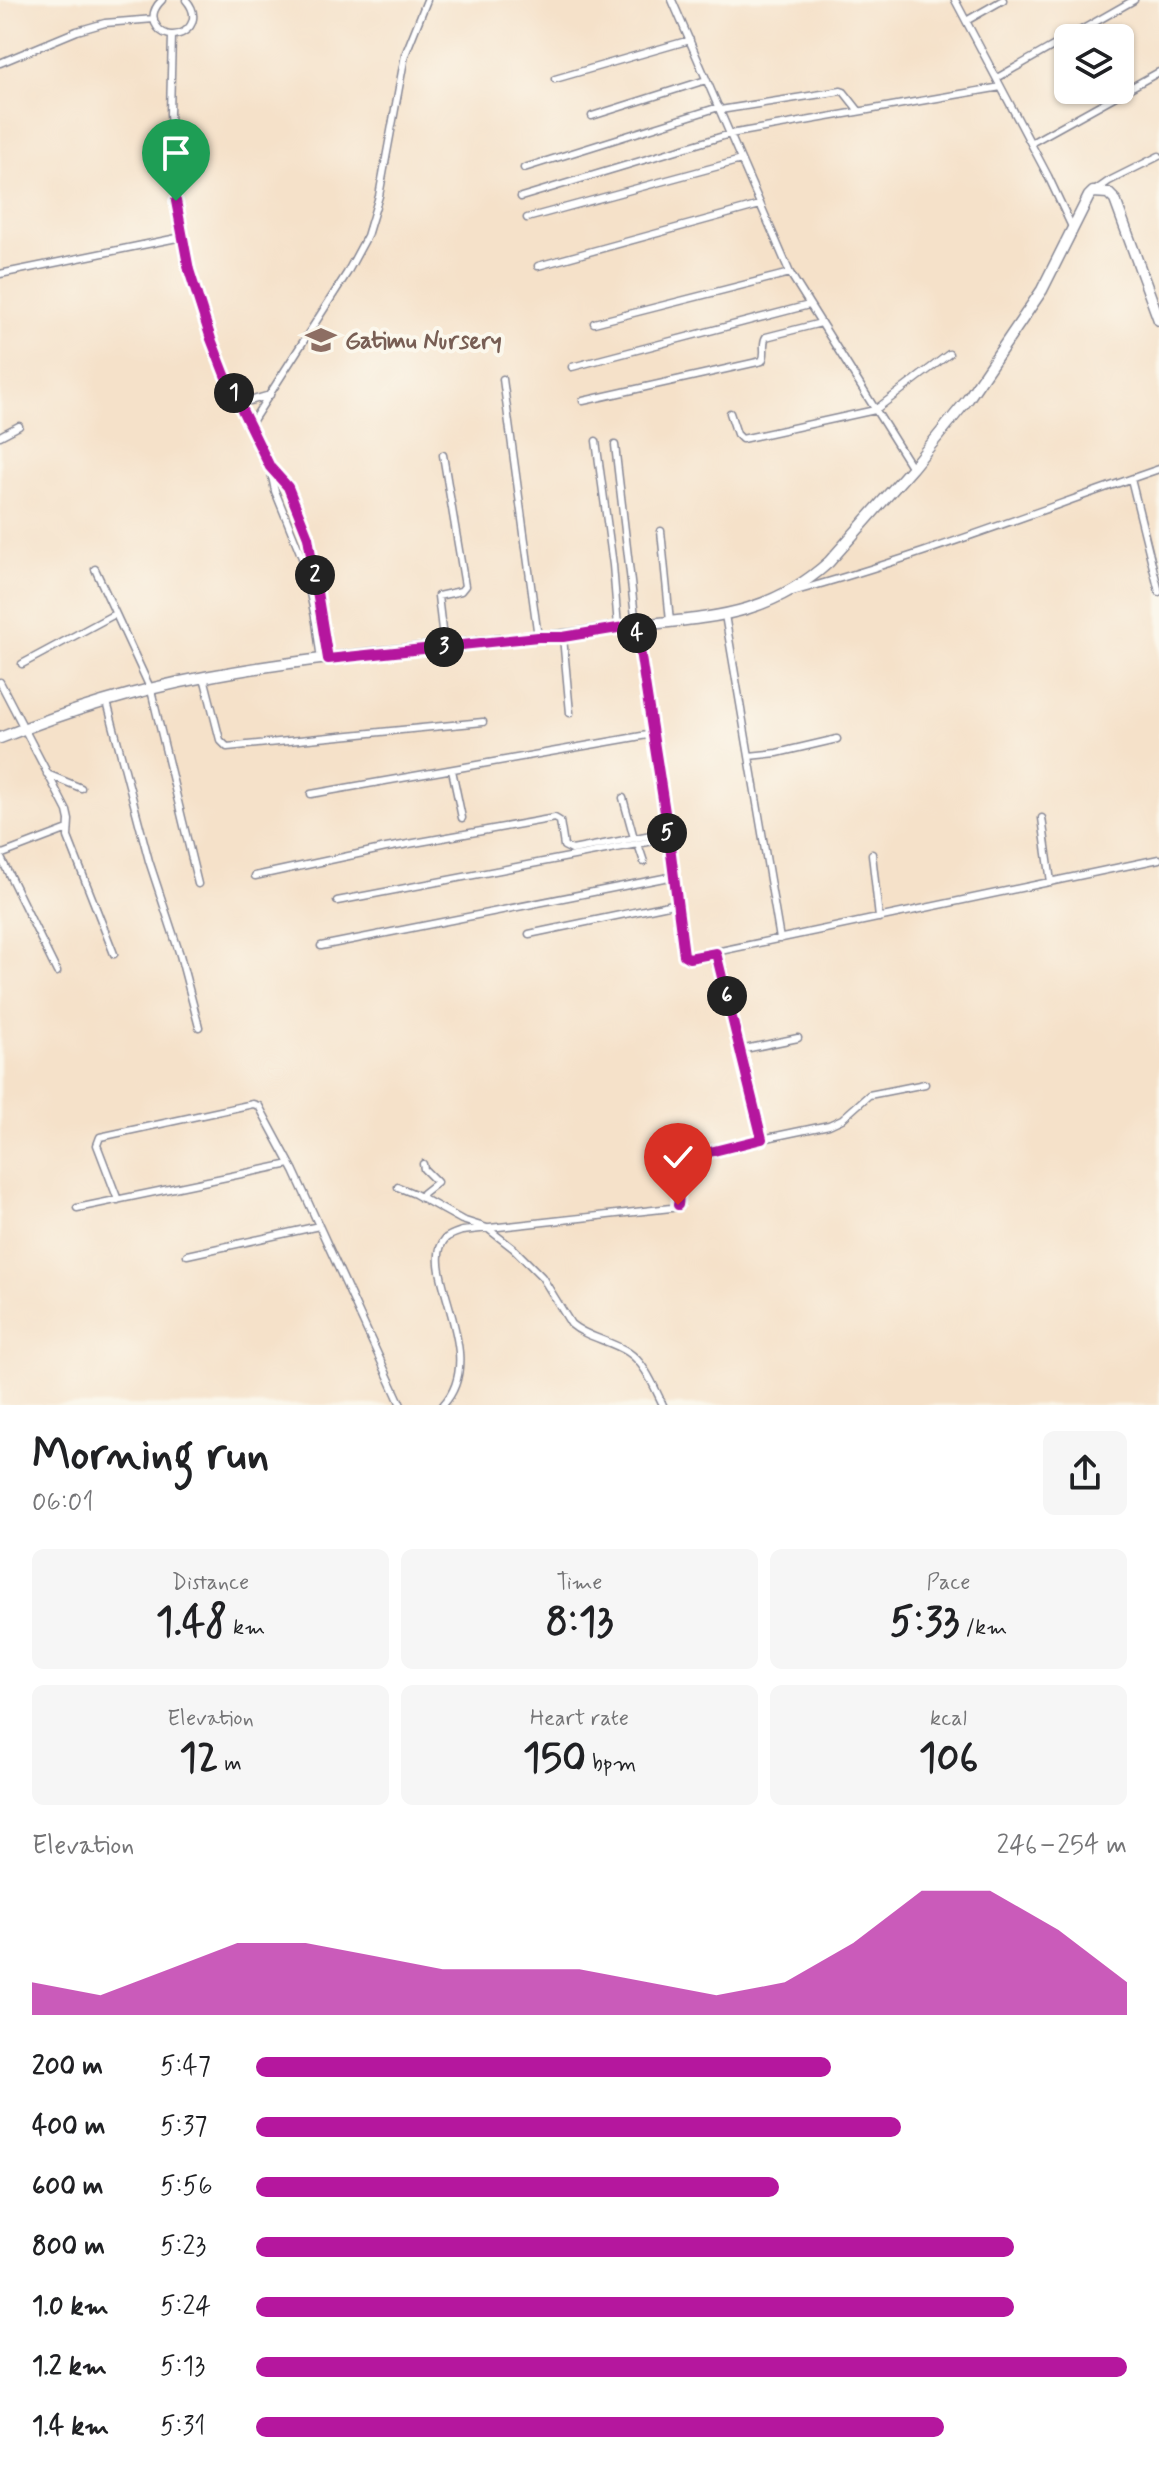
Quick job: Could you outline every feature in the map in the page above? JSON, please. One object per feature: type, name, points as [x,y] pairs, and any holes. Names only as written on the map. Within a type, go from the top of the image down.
[{"type":"main road","points":[[0,738],[107,702],[204,677],[325,660],[538,637],[563,637],[618,627],[725,615],[767,603],[815,575],[829,562],[968,399],[1042,290],[1072,227],[1093,192],[1108,193],[1115,200],[1159,320]]},
{"type":"street","points":[[162,0],[156,7],[154,19],[160,30],[172,35],[185,32],[193,21],[192,8],[186,0]]},
{"type":"street","points":[[250,425],[367,236],[379,196],[405,55],[427,0]]},
{"type":"street","points":[[672,0],[790,273],[912,468]]},
{"type":"street","points":[[955,0],[1072,227]]},
{"type":"street","points":[[966,21],[1003,0]]},
{"type":"street","points":[[997,78],[1134,0]]},
{"type":"street","points":[[0,63],[77,31],[105,23],[154,19]]},
{"type":"street","points":[[172,35],[171,126],[182,237],[189,270],[206,325],[270,467],[275,491],[303,560],[325,660]]},
{"type":"street","points":[[555,79],[690,40]]},
{"type":"street","points":[[1031,143],[1159,72]]},
{"type":"street","points":[[592,116],[706,80]]},
{"type":"street","points":[[521,197],[730,134],[1001,87]]},
{"type":"street","points":[[524,168],[719,109],[841,91],[859,111]]},
{"type":"street","points":[[1093,192],[1159,156]]},
{"type":"street","points":[[527,218],[741,160]]},
{"type":"street","points":[[538,266],[760,205]]},
{"type":"street","points":[[0,274],[182,237]]},
{"type":"street","points":[[594,323],[790,273]]},
{"type":"street","points":[[572,367],[809,305]]},
{"type":"street","points":[[583,401],[762,361],[766,337],[821,323]]},
{"type":"street","points":[[730,413],[737,434],[742,439],[875,410],[949,354]]},
{"type":"street","points":[[503,379],[538,637]]},
{"type":"street","points":[[239,404],[270,395]]},
{"type":"street","points":[[0,436],[19,426]]},
{"type":"street","points":[[596,441],[618,627]]},
{"type":"street","points":[[615,445],[636,625],[685,956],[716,953],[1159,859]]},
{"type":"street","points":[[443,455],[465,586],[461,591],[438,596],[444,647]]},
{"type":"street","points":[[270,467],[288,487],[308,537],[325,660]]},
{"type":"street","points":[[785,594],[870,570],[1021,520],[1159,469]]},
{"type":"street","points":[[1131,479],[1159,592]]},
{"type":"street","points":[[661,531],[670,621]]},
{"type":"street","points":[[95,569],[151,690],[198,884]]},
{"type":"street","points":[[22,664],[115,614]]},
{"type":"street","points":[[725,615],[780,939]]},
{"type":"street","points":[[563,637],[570,713]]},
{"type":"street","points":[[204,677],[220,740],[227,747],[483,722]]},
{"type":"street","points":[[0,682],[67,811],[68,837],[114,954]]},
{"type":"street","points":[[107,702],[149,861],[180,955],[199,1027]]},
{"type":"street","points":[[311,794],[653,734]]},
{"type":"street","points":[[749,756],[837,739]]},
{"type":"street","points":[[452,770],[462,818]]},
{"type":"street","points":[[47,774],[81,788]]},
{"type":"street","points":[[623,798],[644,862]]},
{"type":"street","points":[[255,876],[386,848],[555,818],[560,821],[567,849],[636,841]]},
{"type":"street","points":[[1042,818],[1051,882]]},
{"type":"street","points":[[57,972],[0,856],[68,829]]},
{"type":"street","points":[[337,901],[668,835]]},
{"type":"street","points":[[872,854],[879,918]]},
{"type":"street","points":[[321,946],[674,876]]},
{"type":"street","points":[[529,934],[678,903]]},
{"type":"street","points":[[716,953],[762,1139]]},
{"type":"street","points":[[740,1050],[798,1038]]},
{"type":"street","points":[[443,1405],[454,1390],[460,1359],[459,1343],[439,1265],[440,1249],[449,1236],[462,1231],[676,1207],[679,1201],[675,1167],[678,1160],[829,1125],[842,1119],[869,1095],[925,1084]]},
{"type":"street","points":[[118,1200],[97,1145],[100,1137],[253,1104],[262,1109],[401,1405]]},
{"type":"street","points":[[77,1208],[290,1164]]},
{"type":"street","points":[[421,1198],[437,1182],[421,1166],[423,1164]]},
{"type":"street","points":[[398,1187],[462,1220],[487,1228],[530,1262],[571,1324],[617,1346],[636,1359],[663,1405]]},
{"type":"street","points":[[187,1255],[319,1226]]},
{"type":"place","name":"Gatimu Nursery","points":[[321,340]]},
{"type":"route","points":[[176,201],[189,270],[225,375],[270,467],[288,487],[308,537],[328,659],[563,637],[636,625],[684,955],[689,958],[716,953],[762,1139],[678,1160],[675,1164],[678,1205]]}]
